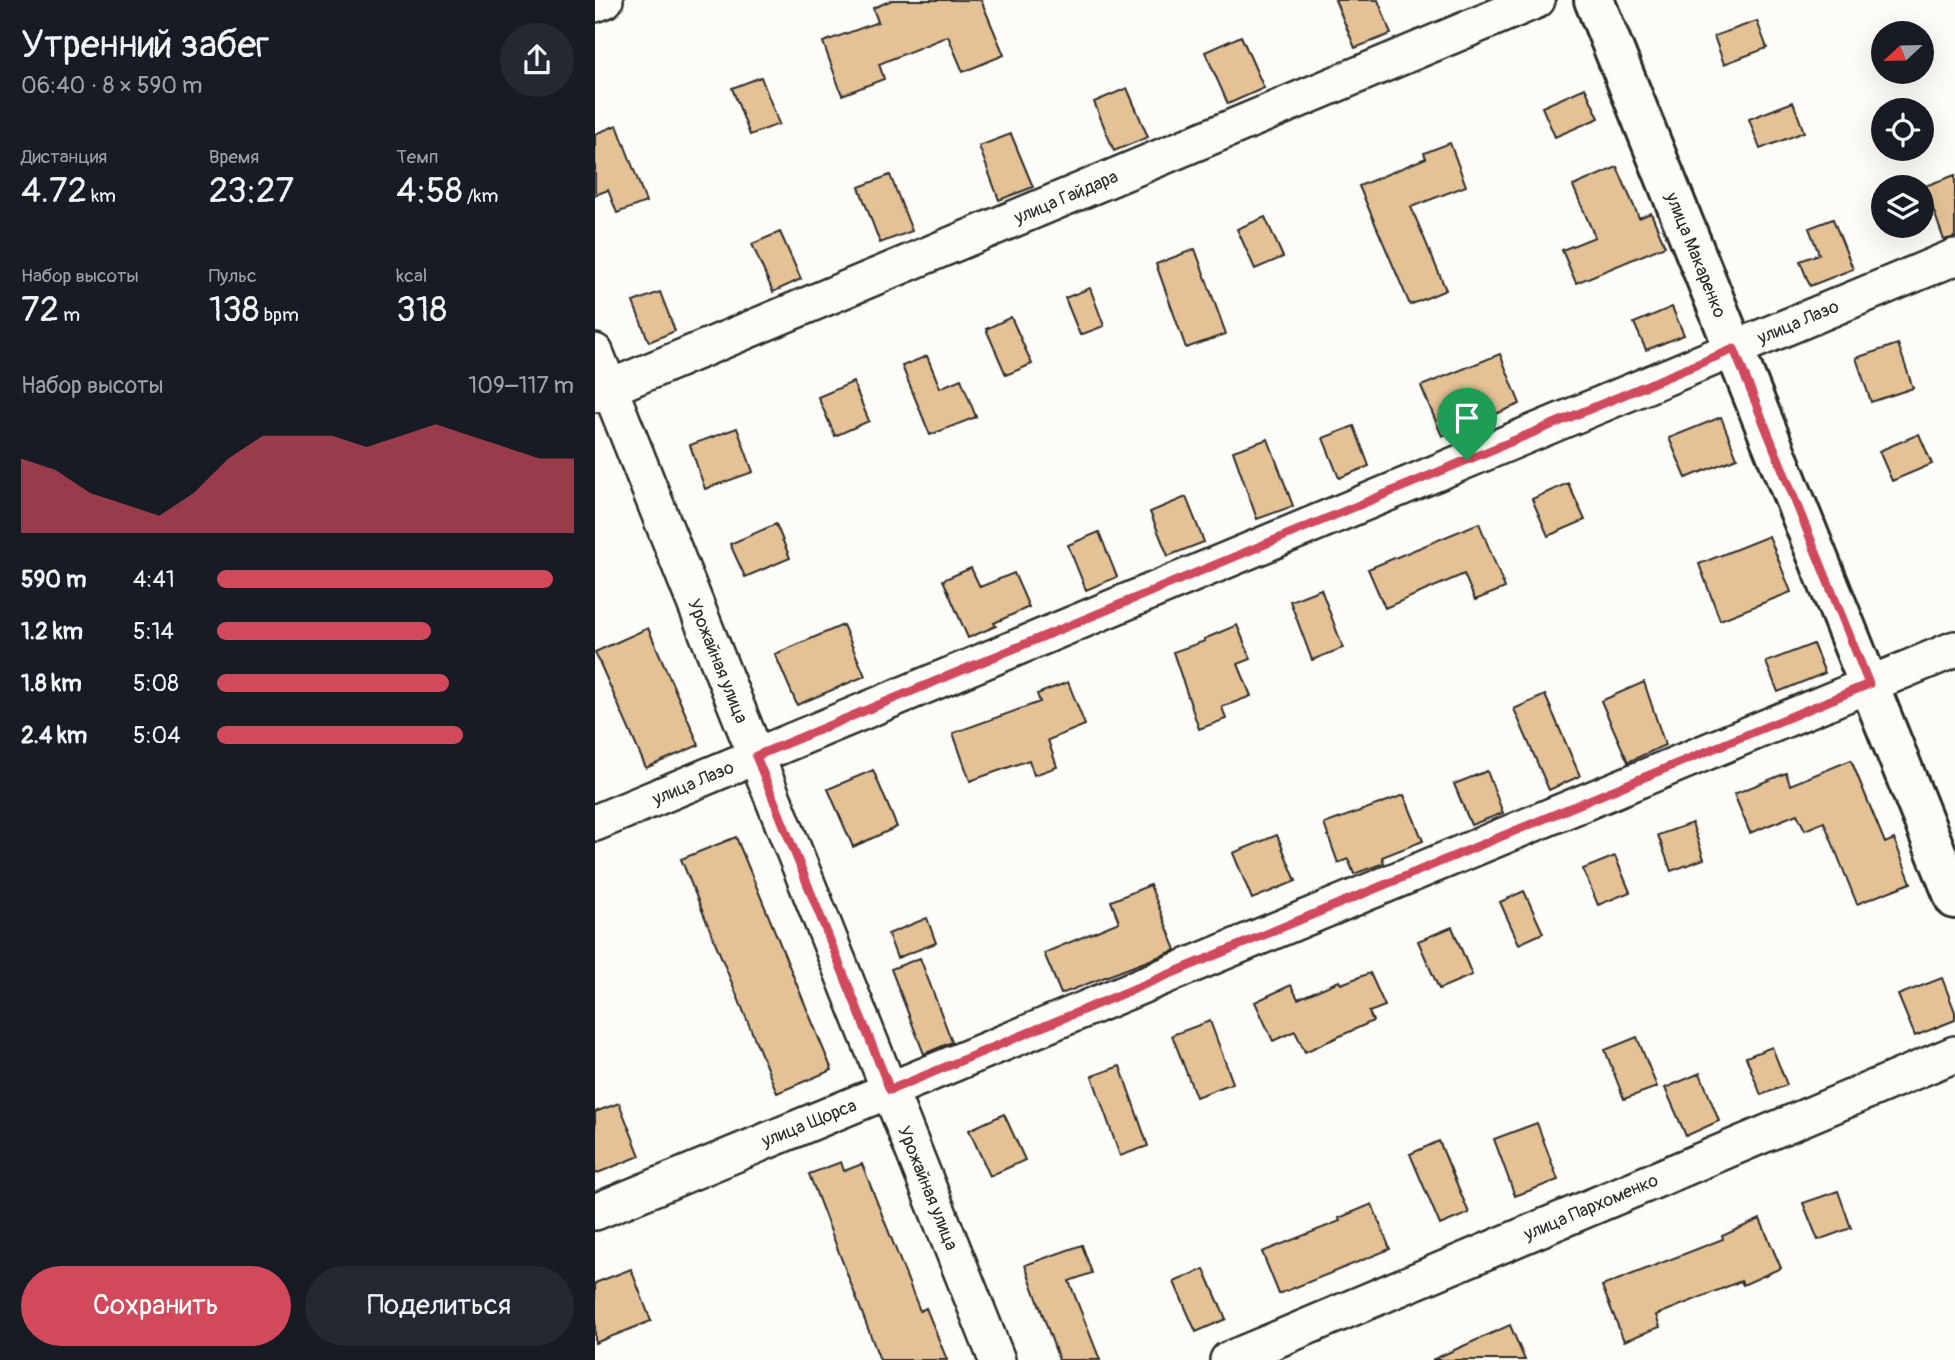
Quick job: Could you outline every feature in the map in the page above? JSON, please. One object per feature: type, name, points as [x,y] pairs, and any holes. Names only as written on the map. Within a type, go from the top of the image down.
[{"type":"street","points":[[595,4],[605,0]]},
{"type":"street","name":"улица Гайдара","points":[[602,391],[1537,0]]},
{"type":"street","name":"улица Макаренко","points":[[1594,0],[1955,899]]},
{"type":"street","name":"улица Лазо","points":[[595,824],[1955,257]]},
{"type":"street","name":"Урожайная улица","points":[[595,352],[602,391],[756,756],[997,1360]]},
{"type":"street","name":"улица Щорса","points":[[595,1212],[1955,649]]},
{"type":"street","name":"улица Пархоменко","points":[[1228,1360],[1955,1054]]},
{"type":"building","points":[[892,0],[981,0],[1004,55],[963,72],[948,36],[879,64],[884,79],[842,95],[823,42],[878,22],[873,8]]},
{"type":"building","points":[[1335,0],[1378,0],[1391,34],[1355,48]]},
{"type":"building","points":[[1757,21],[1767,48],[1724,64],[1714,36]]},
{"type":"building","points":[[1241,36],[1264,88],[1228,104],[1205,52]]},
{"type":"building","points":[[761,77],[779,124],[750,135],[732,88]]},
{"type":"building","points":[[1127,88],[1148,137],[1114,151],[1094,102]]},
{"type":"building","points":[[1585,88],[1599,118],[1555,137],[1542,107]]},
{"type":"building","points":[[1793,102],[1804,132],[1760,149],[1749,119]]},
{"type":"building","points":[[617,125],[646,202],[617,213],[608,190],[595,195],[595,134]]},
{"type":"building","points":[[1011,134],[1033,187],[999,200],[979,146]]},
{"type":"building","points":[[1450,143],[1466,186],[1411,207],[1446,290],[1410,305],[1359,186],[1426,158],[1424,153]]},
{"type":"building","points":[[1617,167],[1639,218],[1651,213],[1665,246],[1576,283],[1562,250],[1595,237],[1573,186]]},
{"type":"building","points":[[890,175],[912,231],[880,243],[859,187]]},
{"type":"building","points":[[1955,175],[1955,237],[1944,240],[1934,212],[1934,183]]},
{"type":"building","points":[[1265,217],[1283,257],[1255,269],[1237,229]]},
{"type":"building","points":[[1833,219],[1853,269],[1810,286],[1800,261],[1819,254],[1809,228]]},
{"type":"building","points":[[780,232],[801,279],[773,292],[752,244]]},
{"type":"building","points":[[1195,249],[1226,334],[1186,348],[1156,264]]},
{"type":"building","points":[[1090,288],[1104,326],[1080,335],[1065,298]]},
{"type":"building","points":[[660,292],[675,331],[649,342],[633,302]]},
{"type":"building","points":[[1672,307],[1684,335],[1646,350],[1634,323]]},
{"type":"building","points":[[1011,317],[1032,364],[1006,375],[986,329]]},
{"type":"building","points":[[1898,344],[1913,388],[1871,402],[1856,358]]},
{"type":"building","points":[[1500,354],[1520,404],[1442,436],[1421,386]]},
{"type":"building","points":[[927,356],[940,388],[961,379],[976,417],[930,435],[902,366]]},
{"type":"building","points":[[853,382],[869,421],[835,436],[818,397]]},
{"type":"building","points":[[1721,417],[1737,458],[1686,478],[1669,438]]},
{"type":"building","points":[[1354,426],[1369,466],[1339,478],[1323,438]]},
{"type":"building","points":[[737,428],[753,472],[705,489],[690,445]]},
{"type":"building","points":[[1919,434],[1932,464],[1892,481],[1879,451]]},
{"type":"building","points":[[1268,439],[1293,506],[1257,519],[1233,451]]},
{"type":"building","points":[[1568,483],[1585,520],[1548,536],[1532,499]]},
{"type":"building","points":[[1186,497],[1204,542],[1168,556],[1150,512]]},
{"type":"building","points":[[1479,523],[1505,588],[1475,600],[1464,574],[1385,608],[1368,569]]},
{"type":"building","points":[[776,524],[790,558],[745,577],[730,544]]},
{"type":"building","points":[[1099,532],[1117,577],[1086,590],[1068,545]]},
{"type":"building","points":[[1769,536],[1791,592],[1720,620],[1699,564]]},
{"type":"building","points":[[971,568],[980,587],[1014,573],[1029,607],[968,638],[943,580]]},
{"type":"building","points":[[1321,589],[1343,648],[1312,660],[1290,601]]},
{"type":"building","points":[[843,625],[865,676],[797,705],[775,654]]},
{"type":"building","points":[[1237,625],[1251,659],[1238,664],[1251,696],[1222,707],[1226,719],[1199,729],[1173,652],[1205,641],[1204,639]]},
{"type":"building","points":[[648,628],[699,745],[646,768],[595,652]]},
{"type":"building","points":[[1813,644],[1825,673],[1778,692],[1766,662]]},
{"type":"building","points":[[1068,682],[1085,725],[1048,740],[1057,767],[1034,775],[1029,760],[970,781],[953,733],[1040,702],[1037,694]]},
{"type":"building","points":[[1644,682],[1665,745],[1628,762],[1601,701]]},
{"type":"building","points":[[1545,695],[1580,776],[1549,790],[1514,709]]},
{"type":"building","points":[[1851,760],[1885,843],[1894,839],[1911,883],[1857,904],[1824,822],[1805,830],[1797,814],[1750,833],[1734,794],[1786,773],[1790,785]]},
{"type":"building","points":[[873,770],[897,827],[853,847],[828,789]]},
{"type":"building","points":[[1487,771],[1503,813],[1471,825],[1454,784]]},
{"type":"building","points":[[1404,795],[1423,841],[1382,857],[1384,863],[1354,874],[1348,859],[1338,863],[1324,824]]},
{"type":"building","points":[[1692,823],[1704,859],[1671,871],[1658,835]]},
{"type":"building","points":[[1277,835],[1296,881],[1252,899],[1233,853]]},
{"type":"building","points":[[736,837],[832,1070],[777,1093],[681,859]]},
{"type":"building","points":[[1615,856],[1630,892],[1598,905],[1583,869]]},
{"type":"building","points":[[1150,885],[1176,950],[1061,994],[1044,953],[1119,922],[1111,901]]},
{"type":"building","points":[[1524,891],[1543,933],[1519,944],[1500,902]]},
{"type":"building","points":[[927,918],[936,943],[897,958],[888,934]]},
{"type":"building","points":[[1452,927],[1472,975],[1439,989],[1418,941]]},
{"type":"building","points":[[920,958],[952,1042],[924,1054],[891,969]]},
{"type":"building","points":[[1370,973],[1385,1006],[1369,1012],[1373,1021],[1305,1052],[1295,1031],[1273,1041],[1255,1002],[1291,985],[1298,999],[1339,981],[1341,984]]},
{"type":"building","points":[[1942,978],[1955,1012],[1955,1020],[1915,1036],[1898,995]]},
{"type":"building","points":[[1210,1021],[1233,1083],[1196,1097],[1172,1035]]},
{"type":"building","points":[[1637,1037],[1657,1087],[1624,1099],[1605,1050]]},
{"type":"building","points":[[1772,1047],[1787,1085],[1761,1095],[1746,1057]]},
{"type":"building","points":[[1120,1066],[1148,1146],[1120,1156],[1092,1076]]},
{"type":"building","points":[[1700,1073],[1719,1121],[1686,1136],[1665,1088]]},
{"type":"building","points":[[619,1103],[640,1156],[595,1174],[595,1112]]},
{"type":"building","points":[[1004,1114],[1025,1160],[990,1176],[969,1130]]},
{"type":"building","points":[[1537,1123],[1558,1180],[1515,1196],[1494,1139]]},
{"type":"building","points":[[1439,1141],[1469,1213],[1440,1225],[1410,1154]]},
{"type":"building","points":[[841,1162],[844,1171],[862,1164],[920,1311],[926,1308],[947,1360],[880,1360],[809,1174]]},
{"type":"building","points":[[1838,1191],[1851,1228],[1818,1240],[1803,1203]]},
{"type":"building","points":[[1372,1204],[1390,1249],[1279,1294],[1262,1252],[1340,1221],[1339,1218]]},
{"type":"building","points":[[1760,1219],[1781,1268],[1743,1285],[1741,1281],[1656,1315],[1660,1327],[1624,1341],[1602,1286],[1723,1239],[1722,1236]]},
{"type":"building","points":[[1082,1245],[1092,1273],[1069,1281],[1100,1360],[1059,1360],[1025,1265]]},
{"type":"building","points":[[631,1269],[651,1321],[595,1343],[595,1283]]},
{"type":"building","points":[[1204,1269],[1226,1319],[1196,1332],[1174,1282]]},
{"type":"building","points":[[1510,1325],[1525,1360],[1432,1360]]},
{"type":"route","points":[[1734,349],[1869,684],[890,1090],[756,756],[1467,460],[1734,349]]}]
